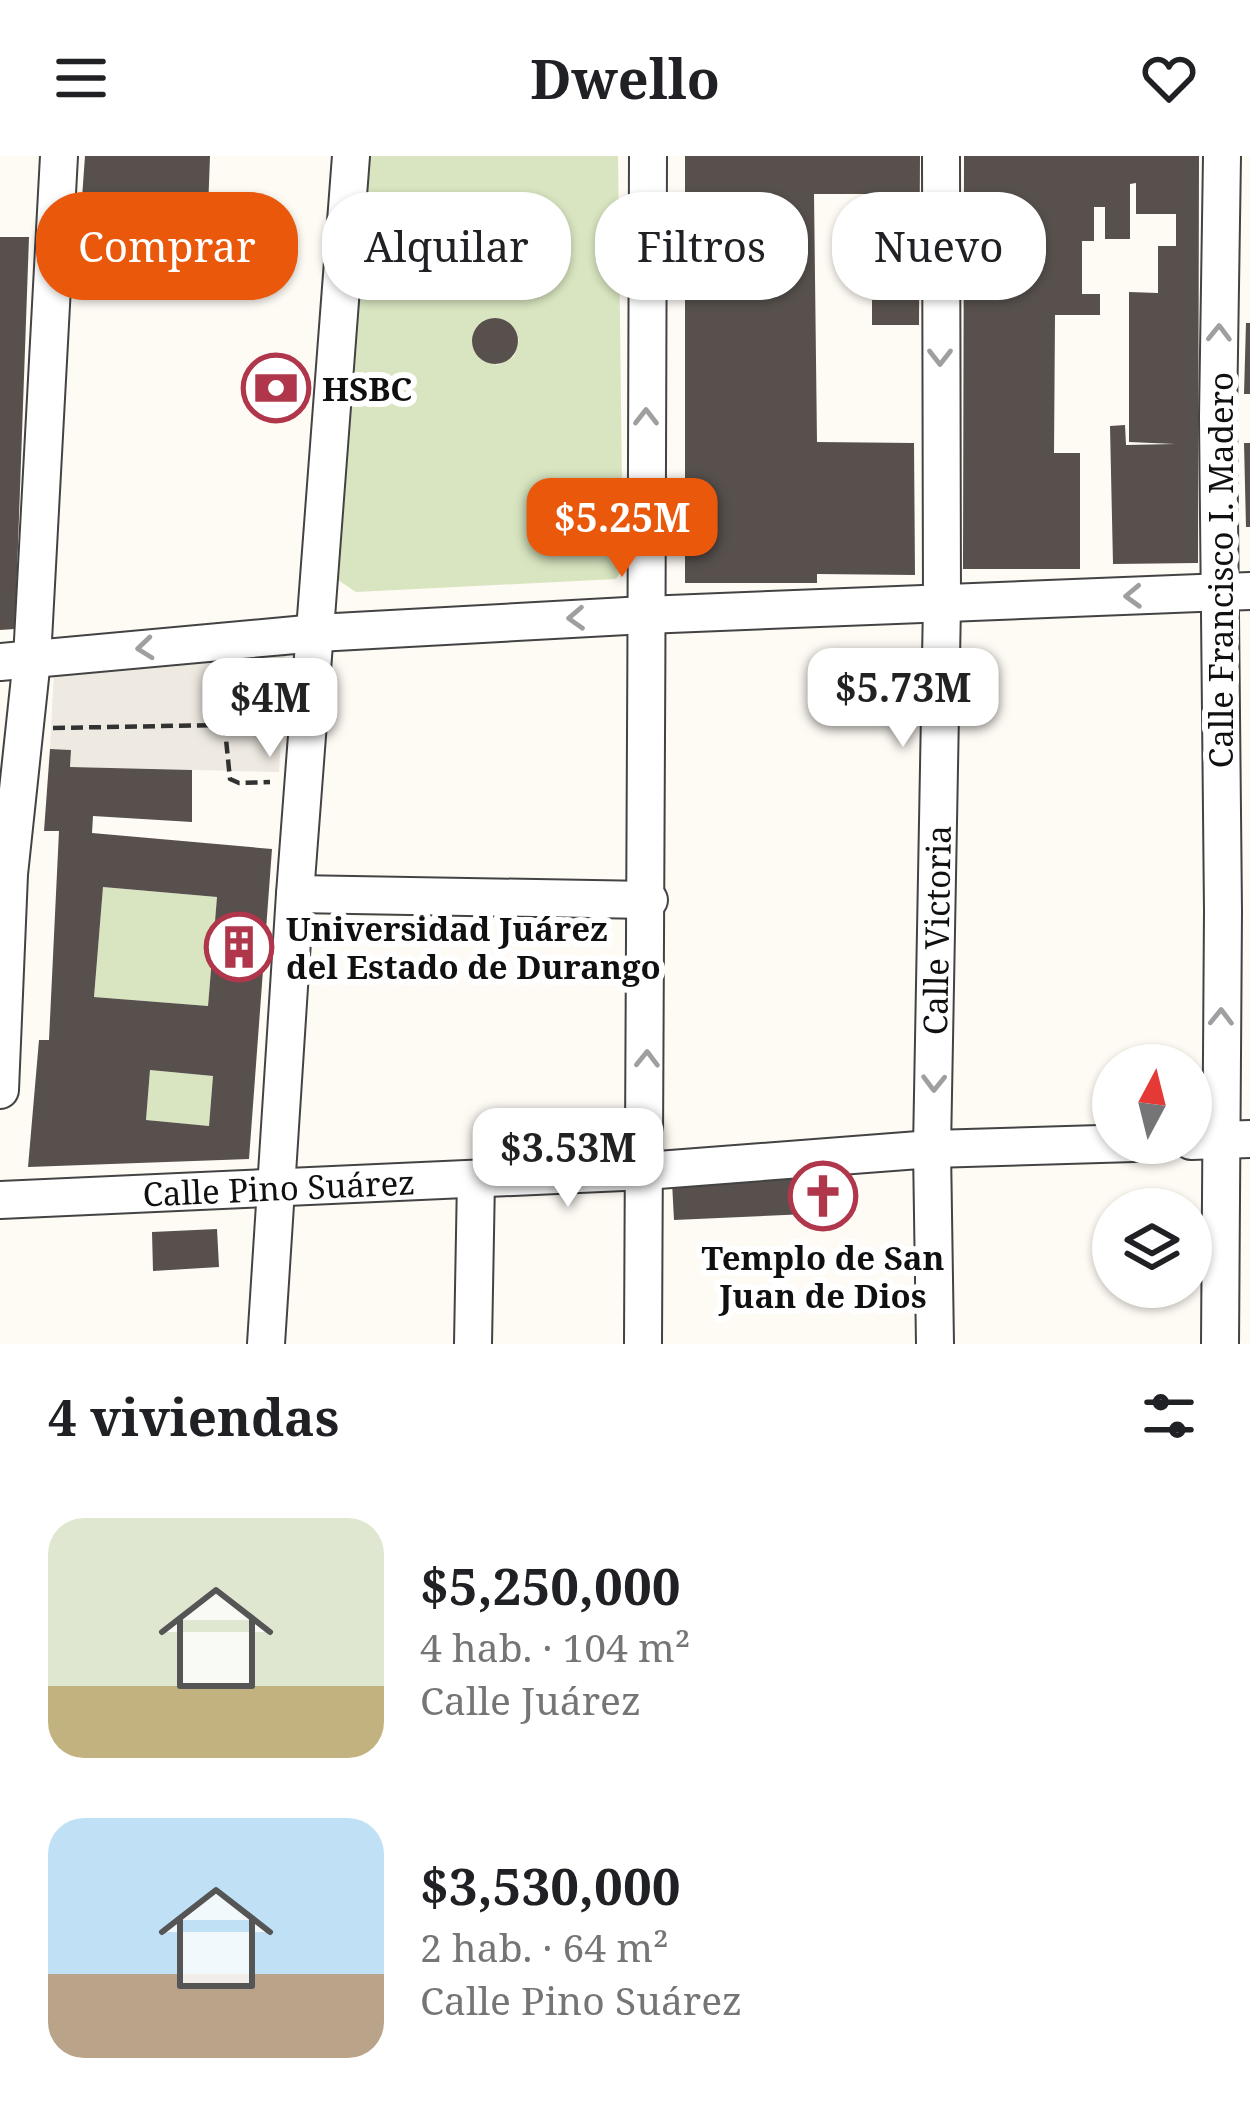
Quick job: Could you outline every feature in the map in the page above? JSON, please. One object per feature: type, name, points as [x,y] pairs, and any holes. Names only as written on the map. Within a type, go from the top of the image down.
[{"type":"street","points":[[0,1090],[9,874],[24,729],[16,660],[59,156]]},
{"type":"street","points":[[266,1344],[351,156]]},
{"type":"street","points":[[643,1344],[649,900],[645,614],[648,156]]},
{"type":"street","name":"Calle Victoria","points":[[934,1344],[932,1149],[942,604],[940,156]]},
{"type":"street","name":"Calle Francisco I. Madero","points":[[1220,1344],[1220,1140],[1236,911],[1236,856],[1218,700],[1235,592],[1234,417],[1222,156]]},
{"type":"street","points":[[16,660],[216,640],[645,614],[1235,592]]},
{"type":"street","points":[[295,893],[649,900]]},
{"type":"street","name":"Calle Pino Suárez","points":[[0,1200],[645,1171],[932,1149],[1092,1144]]},
{"type":"street","points":[[473,1344],[476,1179]]},
{"type":"path","points":[[216,640],[230,779],[239,783],[304,781]]},
{"type":"path","points":[[24,729],[309,724]]},
{"type":"green space","points":[[366,156],[618,156],[618,192],[595,192],[595,300],[620,300],[623,568],[616,579],[356,592],[338,580],[356,300],[571,300],[571,192],[364,192]],"holes":[[[494,318],[510,324],[519,340],[514,356],[498,365],[480,359],[472,343],[477,326]]]},
{"type":"green space","points":[[103,887],[217,897],[208,1006],[94,997]]},
{"type":"green space","points":[[150,1070],[213,1076],[209,1126],[146,1120]]},
{"type":"shaded area","points":[[286,655],[279,772],[70,767],[71,750],[50,749],[54,671]]},
{"type":"building","points":[[85,156],[210,156],[209,192],[82,192]]},
{"type":"building","points":[[685,156],[920,156],[920,192],[814,194],[817,442],[914,443],[915,575],[817,574],[817,583],[685,583],[685,300],[808,300],[808,192],[685,192]]},
{"type":"building","points":[[964,156],[1199,156],[1198,563],[1113,564],[1110,426],[1125,425],[1126,445],[1175,444],[1129,442],[1129,292],[1158,293],[1158,246],[1176,246],[1176,214],[1136,214],[1136,183],[1130,184],[1130,239],[1105,239],[1105,207],[1094,207],[1094,241],[1082,241],[1082,294],[1100,294],[1100,315],[1055,315],[1054,453],[1080,453],[1080,569],[963,569],[964,300],[1046,300],[1046,192],[964,192]]},
{"type":"building","points":[[0,237],[29,237],[15,629],[0,630]]},
{"type":"building","points":[[872,300],[919,300],[919,325],[872,325]]},
{"type":"building","points":[[495,318],[511,325],[518,341],[511,357],[495,364],[479,357],[472,341],[479,325]]},
{"type":"building","points":[[1246,323],[1250,323],[1250,394],[1244,394]]},
{"type":"building","points":[[1244,443],[1250,443],[1250,527],[1246,527]]},
{"type":"building","name":"Universidad Juárez del Estado de Durango","points":[[50,749],[71,750],[70,767],[192,770],[192,822],[93,816],[92,833],[272,849],[249,1159],[28,1167],[39,1040],[49,1040],[59,831],[44,831]],"holes":[[[103,887],[217,897],[208,1006],[94,997]],[[150,1070],[213,1076],[209,1126],[146,1120]]]},
{"type":"building","name":"Templo de San Juan de Dios","points":[[828,1175],[830,1213],[674,1220],[672,1182]]},
{"type":"building","points":[[217,1229],[219,1267],[153,1271],[152,1232]]},
{"type":"place","name":"HSBC","points":[[276,388]]},
{"type":"place","name":"Universidad Juárez del Estado de Durango","points":[[239,947]]},
{"type":"place","name":"Templo de San Juan de Dios","points":[[823,1196]]}]
